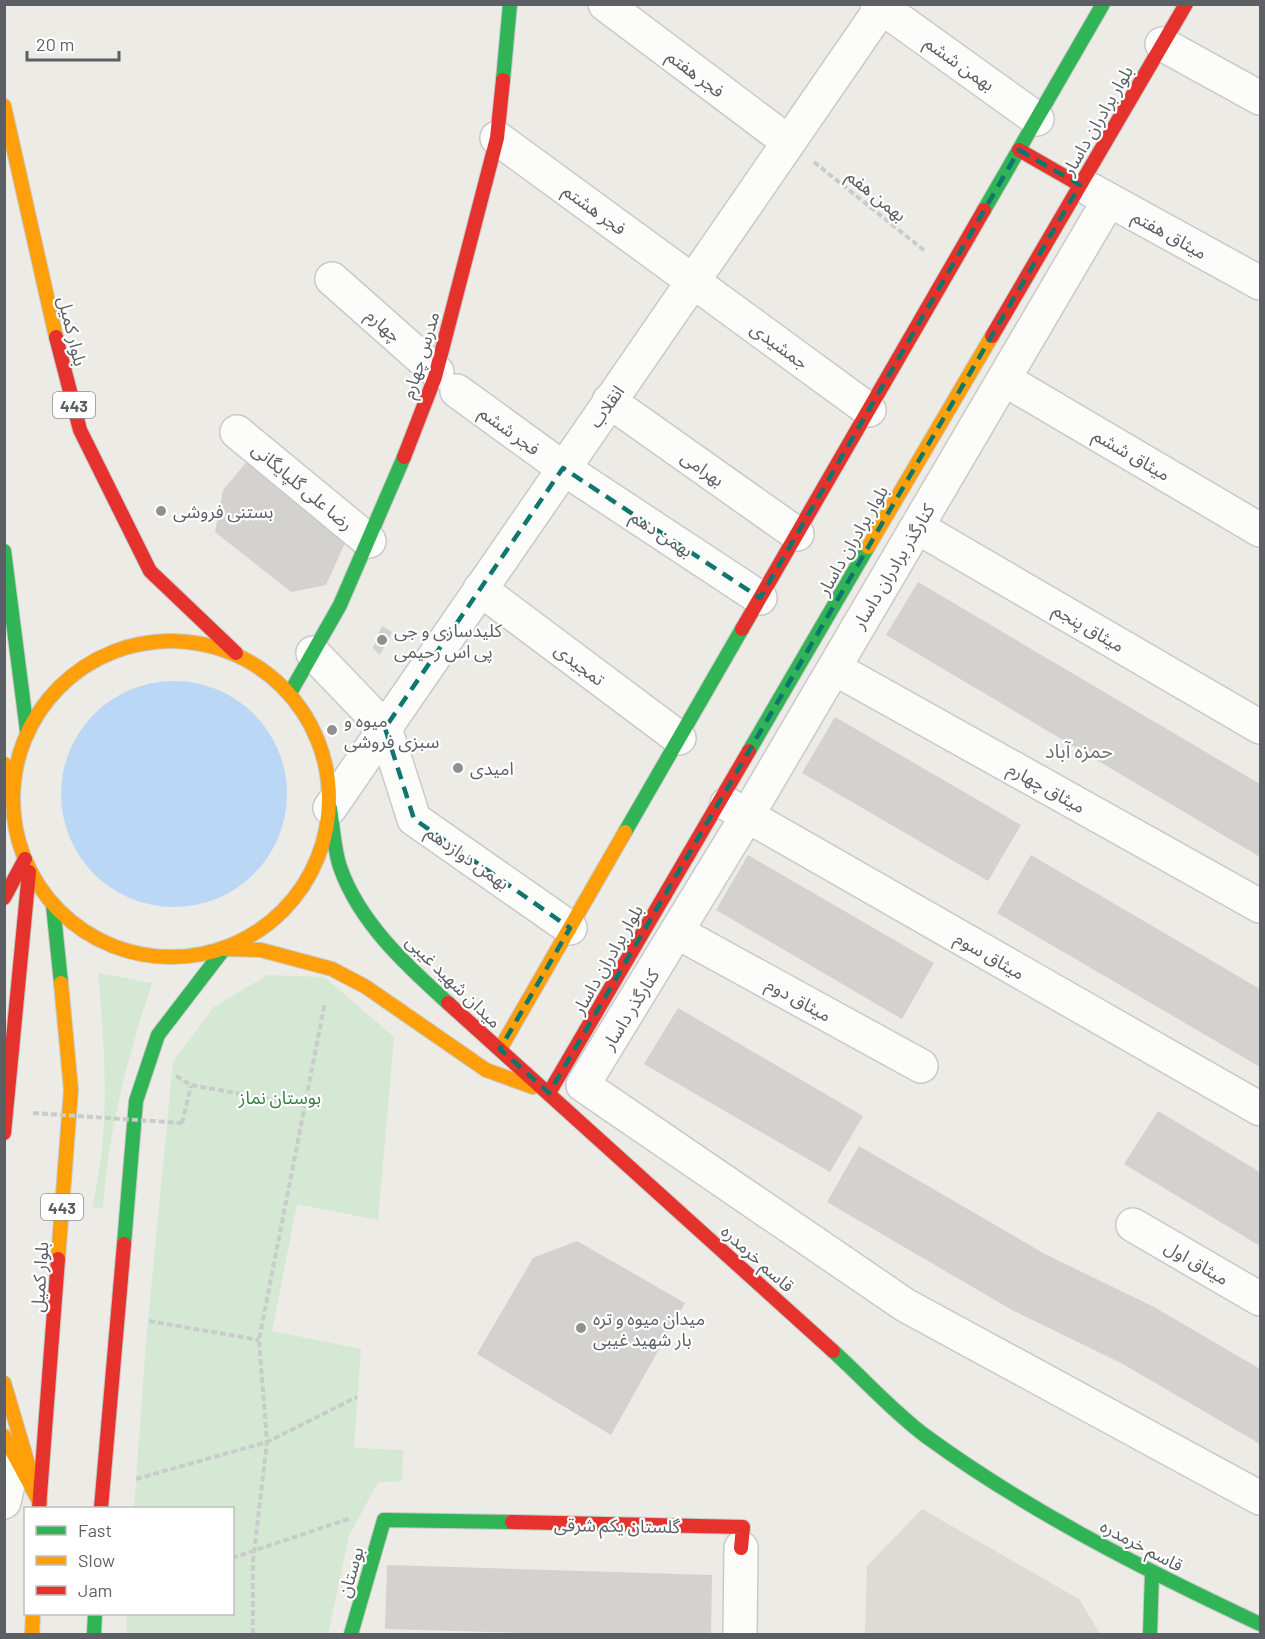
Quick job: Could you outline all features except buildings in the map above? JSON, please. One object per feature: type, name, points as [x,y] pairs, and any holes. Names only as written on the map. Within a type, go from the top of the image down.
[{"type":"street","name":"مدرس چهارم","points":[[290,693],[340,605],[394,482],[447,382],[497,138],[510,4]]},
{"type":"street","name":"فجر هفتم","points":[[604,4],[788,141]]},
{"type":"street","points":[[500,1049],[1103,4]]},
{"type":"street","name":"بلوار برادران داسار","points":[[549,1093],[734,808],[1080,185],[1186,4]]},
{"type":"street","name":"انقلاب","points":[[330,808],[881,6]]},
{"type":"street","name":"بهمن ششم","points":[[881,6],[1037,119]]},
{"type":"street","points":[[1162,44],[1260,98]]},
{"type":"street","name":"بلوار کمیل","points":[[4,106],[39,270],[80,430],[150,571],[240,656]]},
{"type":"street","name":"فجر هشتم","points":[[497,138],[692,280]]},
{"type":"street","points":[[1019,150],[1080,185]]},
{"type":"street","name":"میثاق هفتم","points":[[1080,185],[1260,283]]},
{"type":"street","name":"کنارگذر برادران داسار","points":[[677,933],[734,808],[834,668],[1109,200]]},
{"type":"street","name":"چهارم","points":[[332,279],[447,382]]},
{"type":"street","name":"جمشیدی","points":[[692,280],[869,410]]},
{"type":"street","name":"میثاق ششم","points":[[1004,379],[1260,530]]},
{"type":"street","name":"فجر ششم","points":[[447,382],[563,468]]},
{"type":"street","name":"بهرامی","points":[[609,402],[797,534]]},
{"type":"street","name":"رضا علی گلپایگانی","points":[[237,432],[369,540]]},
{"type":"street","name":"بهمن دهم","points":[[563,468],[760,598]]},
{"type":"street","name":"میثاق پنجم","points":[[917,527],[1260,727]]},
{"type":"street","points":[[4,551],[27,731]]},
{"type":"street","name":"تمجیدی","points":[[480,590],[680,738]]},
{"type":"street","name":"میدان شهید غیبی","points":[[330,808],[321,853],[299,894],[266,927],[224,949],[178,957],[132,953],[89,935],[53,905],[27,865],[15,832],[12,791],[17,760],[27,731],[56,690],[95,660],[142,643],[192,642],[240,656],[267,672],[290,693],[313,727],[327,766],[330,808],[340,866],[360,910],[416,974],[549,1093]]},
{"type":"street","points":[[313,653],[385,729]]},
{"type":"street","name":"میثاق چهارم","points":[[834,668],[1260,906]]},
{"type":"street","name":"بهمن دوازدهم","points":[[385,729],[414,819],[570,928]]},
{"type":"street","points":[[4,764],[12,791]]},
{"type":"street","name":"میثاق سوم","points":[[734,808],[1260,1109]]},
{"type":"street","points":[[4,898],[27,865]]},
{"type":"street","points":[[4,1132],[27,865]]},
{"type":"street","name":"بلوار کمیل","points":[[39,1506],[71,1090],[53,905]]},
{"type":"street","name":"میثاق دوم","points":[[677,933],[921,1066]]},
{"type":"street","name":"کنارگذر داسار","points":[[583,1085],[677,933]]},
{"type":"street","points":[[101,1507],[136,1101],[158,1035],[224,949]]},
{"type":"street","name":"قاسم خرمدره","points":[[224,949],[261,950],[332,969],[366,987],[486,1070],[549,1093],[926,1436],[1044,1512],[1152,1573],[1260,1624]]},
{"type":"street","points":[[549,1093],[583,1085],[905,1305],[1260,1498]]},
{"type":"street","name":"میثاق اول","points":[[1133,1225],[1260,1299]]},
{"type":"street","points":[[4,1383],[39,1506]]},
{"type":"street","points":[[10,1446],[39,1506]]},
{"type":"street","points":[[4,1502],[10,1446]]},
{"type":"street","name":"گلستان یکم شرقی","points":[[384,1520],[743,1527],[740,1635]]},
{"type":"street","name":"بوستان","points":[[351,1635],[384,1520]]},
{"type":"street","points":[[1150,1635],[1152,1573]]},
{"type":"street","points":[[32,1635],[33,1615]]},
{"type":"street","points":[[94,1635],[95,1615]]},
{"type":"path","name":"بهمن هفم","points":[[788,141],[949,270]]},
{"type":"path","points":[[253,1635],[255,1548],[267,1442],[259,1340],[332,969]]},
{"type":"path","points":[[150,1060],[191,1085],[304,1105]]},
{"type":"path","points":[[33,1113],[182,1123],[191,1085]]},
{"type":"path","points":[[149,1321],[259,1340]]},
{"type":"path","points":[[136,1479],[267,1442],[357,1397]]},
{"type":"path","points":[[234,1557],[255,1548],[360,1515]]},
{"type":"highlighted area","points":[[1019,150],[1080,185],[549,1093],[500,1049],[570,928],[414,819],[385,728],[563,468],[760,598]]},
{"type":"shaded area","points":[[922,1509],[1079,1599],[1100,1634],[865,1634],[867,1566]]},
{"type":"green space","points":[[98,973],[152,983],[120,1094],[109,1151],[103,1208],[92,1207],[102,1149],[105,1090]]},
{"type":"green space","name":"بوستان نماز","points":[[268,975],[324,977],[394,1037],[378,1220],[297,1204],[272,1331],[361,1349],[354,1448],[403,1450],[402,1481],[378,1482],[349,1536],[328,1634],[127,1634],[127,1615],[234,1615],[234,1507],[134,1507],[146,1342],[173,1062],[214,1007]]},
{"type":"water","points":[[163,681],[185,681],[217,689],[227,694],[246,706],[262,722],[279,751],[285,772],[287,794],[285,816],[279,837],[262,866],[246,882],[217,899],[185,907],[163,907],[131,899],[121,894],[102,882],[86,866],[69,837],[61,805],[61,783],[69,751],[74,741],[86,722],[102,706],[131,689]]},
{"type":"traffic: fast","points":[[503,80],[510,4]]},
{"type":"traffic: fast","points":[[984,210],[1103,4]]},
{"type":"traffic: fast","points":[[290,693],[340,605],[404,457]]},
{"type":"traffic: fast","points":[[749,751],[868,547]]},
{"type":"traffic: fast","points":[[4,551],[27,731]]},
{"type":"traffic: fast","points":[[625,832],[742,629]]},
{"type":"traffic: fast","points":[[330,808],[340,867],[359,906],[400,958],[448,1003]]},
{"type":"traffic: fast","points":[[53,905],[61,983]]},
{"type":"traffic: fast","points":[[124,1244],[136,1101],[158,1035],[224,949]]},
{"type":"traffic: fast","points":[[833,1351],[914,1427],[1006,1490],[1131,1561],[1260,1624]]},
{"type":"traffic: fast","points":[[351,1634],[384,1520],[512,1522]]},
{"type":"traffic: fast","points":[[1150,1634],[1152,1573]]},
{"type":"traffic: fast","points":[[94,1634],[95,1615]]},
{"type":"traffic: slow","points":[[4,106],[56,337]]},
{"type":"traffic: slow","points":[[868,547],[992,336]]},
{"type":"traffic: slow","points":[[171,641],[202,644],[231,653],[259,668],[283,687],[302,711],[317,739],[326,768],[329,799],[326,830],[317,859],[302,887],[283,911],[259,930],[231,945],[202,954],[171,957],[140,954],[111,945],[83,930],[59,911],[40,887],[25,859],[16,830],[13,799],[16,768],[25,739],[40,711],[59,687],[83,668],[111,653],[140,644],[171,641]]},
{"type":"traffic: slow","points":[[4,764],[12,791]]},
{"type":"traffic: slow","points":[[500,1049],[625,832]]},
{"type":"traffic: slow","points":[[224,949],[261,950],[332,969],[366,987],[486,1070],[533,1087]]},
{"type":"traffic: slow","points":[[58,1259],[71,1090],[61,983]]},
{"type":"traffic: slow","points":[[4,1383],[30,1471]]},
{"type":"traffic: slow","points":[[4,1436],[40,1503]]},
{"type":"traffic: slow","points":[[32,1634],[33,1615]]},
{"type":"traffic: jam","points":[[992,336],[1186,4]]},
{"type":"traffic: jam","points":[[404,457],[435,377],[497,138],[503,80]]},
{"type":"traffic: jam","points":[[1019,150],[1080,185]]},
{"type":"traffic: jam","points":[[742,629],[984,210]]},
{"type":"traffic: jam","points":[[56,337],[80,430],[150,571],[236,653]]},
{"type":"traffic: jam","points":[[549,1093],[749,751]]},
{"type":"traffic: jam","points":[[4,898],[25,859]]},
{"type":"traffic: jam","points":[[4,1133],[29,872]]},
{"type":"traffic: jam","points":[[448,1003],[833,1351]]},
{"type":"traffic: jam","points":[[101,1507],[124,1244]]},
{"type":"traffic: jam","points":[[39,1507],[58,1259]]},
{"type":"traffic: jam","points":[[512,1522],[743,1527],[741,1548]]},
{"type":"place","name":"بستنی فروشی","points":[[161,511]]},
{"type":"place","name":"کلیدسازی و جی پی اس رحیمی","points":[[382,640]]},
{"type":"place","name":"میوه و سبزی فروشی","points":[[332,730]]},
{"type":"place","name":"امیدی","points":[[458,768]]},
{"type":"place","name":"میدان میوه و تره بار شهید غیبی","points":[[581,1328]]},
{"type":"district","name":"حمزه آباد","points":[[1079,750]]}]
